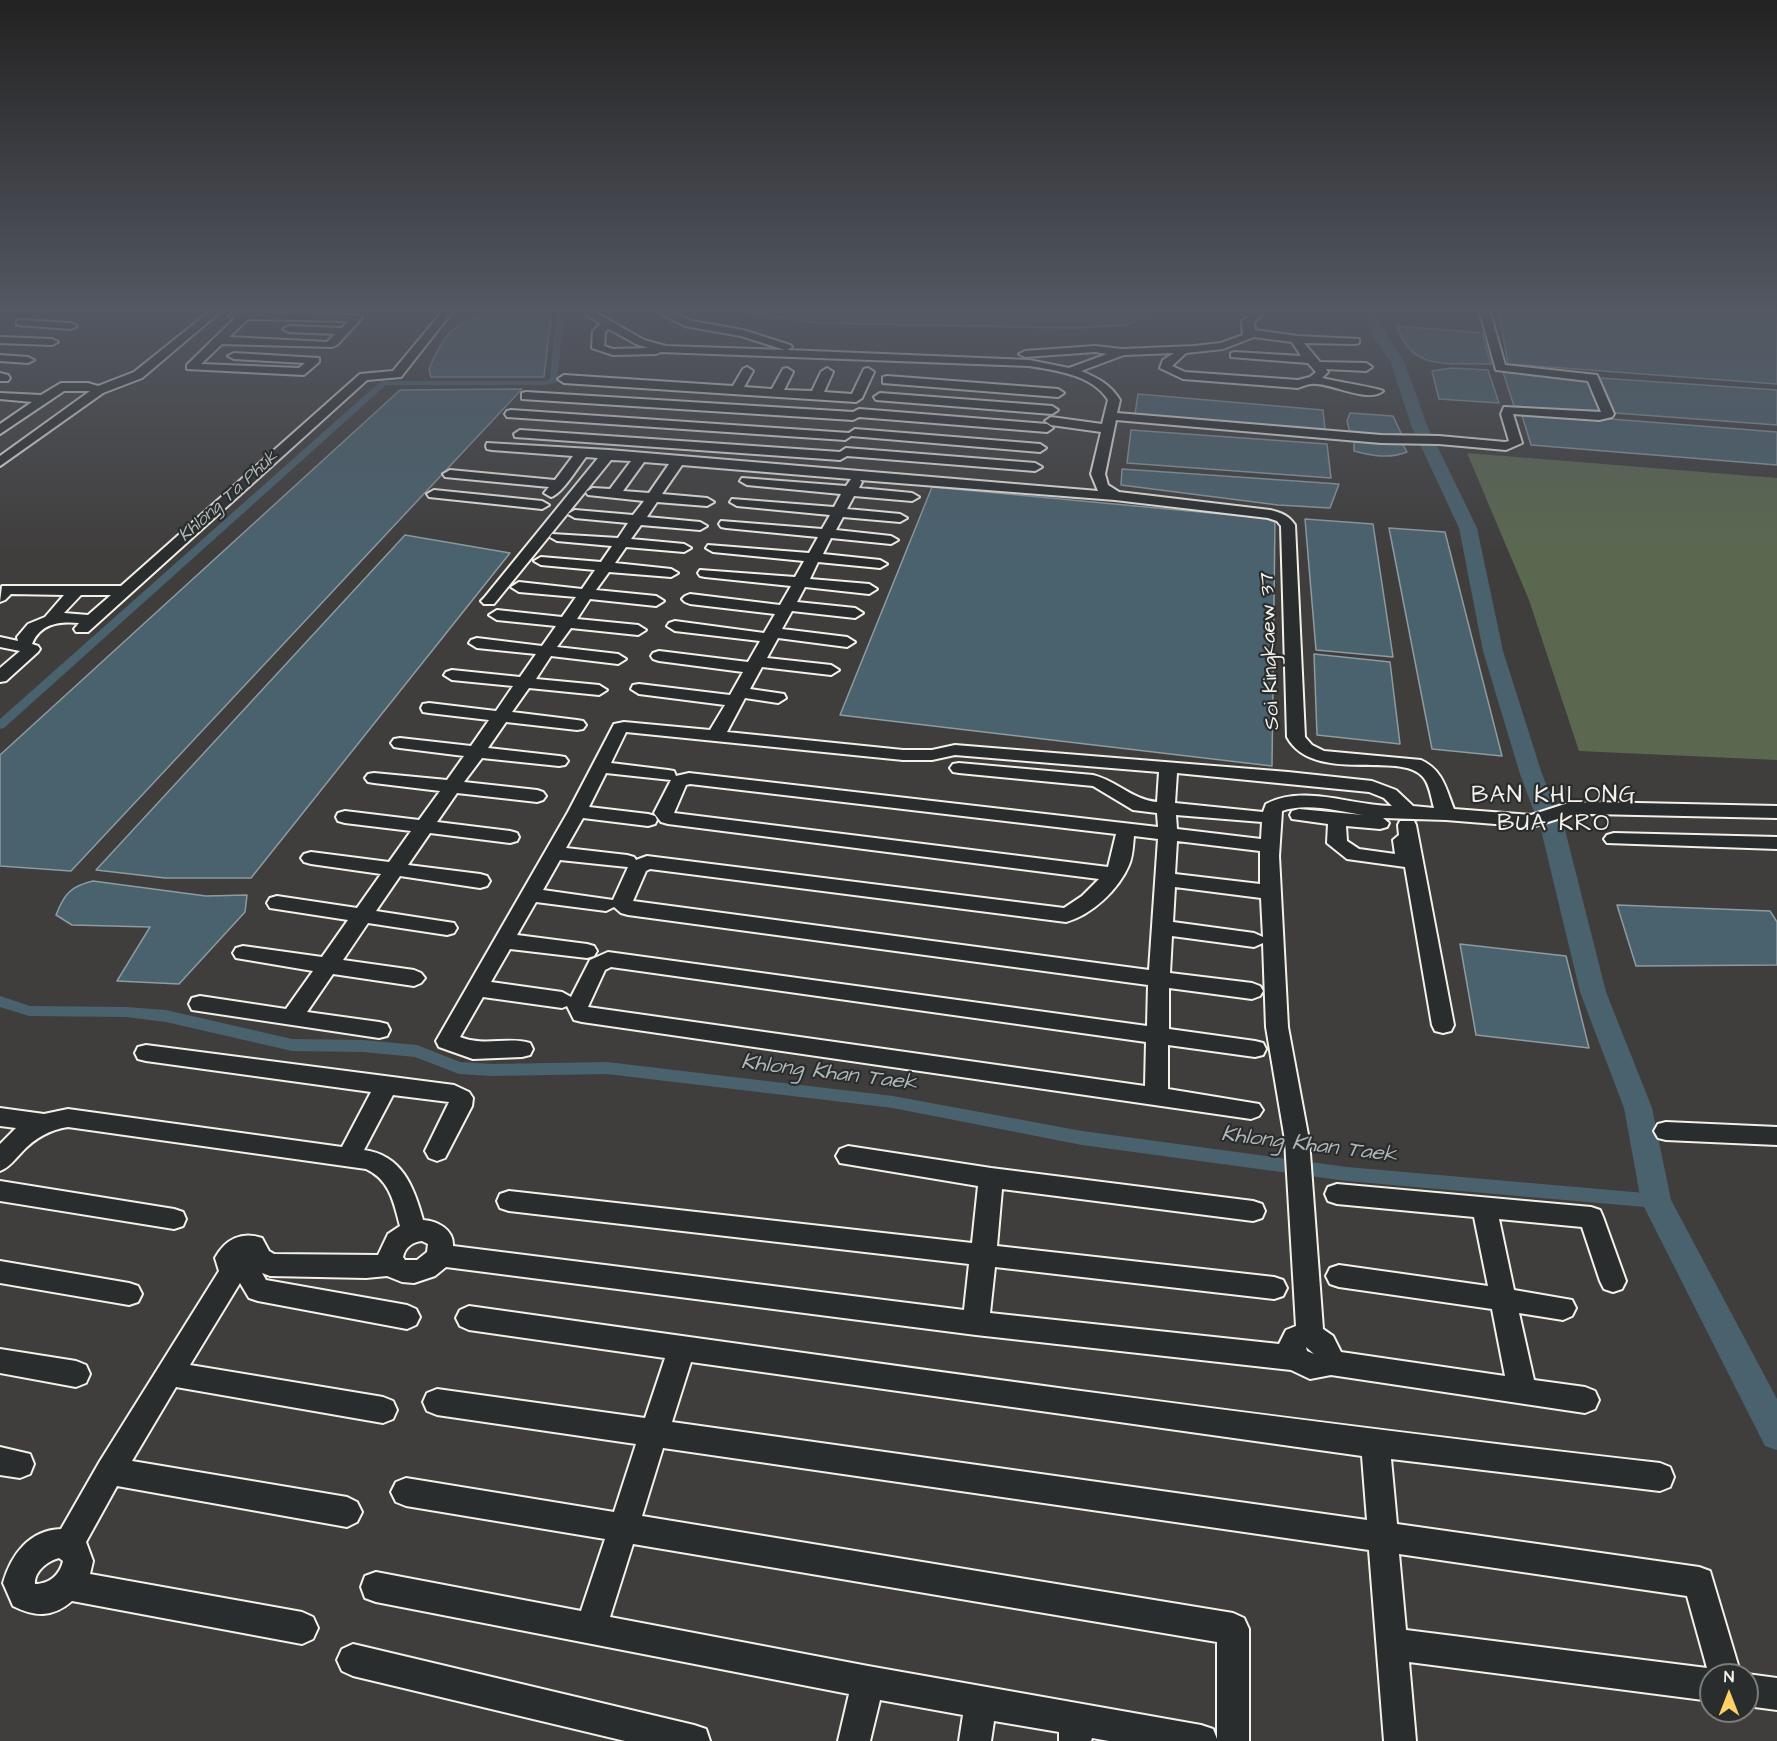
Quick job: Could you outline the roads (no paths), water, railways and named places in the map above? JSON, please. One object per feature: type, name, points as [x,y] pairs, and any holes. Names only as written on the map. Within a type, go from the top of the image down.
[{"type":"street","points":[[0,430],[52,393]]},
{"type":"street","points":[[0,462],[95,393]]},
{"type":"street","points":[[77,590],[52,616],[87,625],[345,393]]},
{"type":"street","points":[[657,458],[696,393]]},
{"type":"street","points":[[779,393],[856,398],[858,393]]},
{"type":"street","points":[[904,474],[911,437],[937,393]]},
{"type":"street","points":[[967,483],[1002,393]]},
{"type":"street","points":[[1112,393],[1114,399],[1103,424],[1098,474],[1102,487],[1115,496]]},
{"type":"street","points":[[526,396],[989,423],[1054,420],[1514,445],[1516,443],[1507,411],[1599,416],[1608,414],[1599,393]]},
{"type":"street","points":[[1,396],[43,399]]},
{"type":"street","points":[[880,397],[998,406],[1054,420]]},
{"type":"street","points":[[0,414],[20,416]]},
{"type":"street","points":[[511,414],[911,437],[1040,448]]},
{"type":"street","points":[[450,474],[485,455],[665,444],[843,454],[868,453],[975,462],[1017,472],[1035,467]]},
{"type":"street","points":[[0,451],[15,452]]},
{"type":"street","points":[[485,455],[583,452],[1115,496]]},
{"type":"street","points":[[434,494],[484,504],[538,510],[583,452]]},
{"type":"street","points":[[484,504],[538,453]]},
{"type":"street","points":[[716,736],[839,512],[868,453]]},
{"type":"street","points":[[489,601],[609,454]]},
{"type":"street","points":[[485,455],[511,479],[558,484]]},
{"type":"street","points":[[292,1017],[679,460]]},
{"type":"street","points":[[614,494],[638,461]]},
{"type":"street","points":[[747,481],[856,480],[912,496]]},
{"type":"street","points":[[593,492],[708,502]]},
{"type":"street","name":"Soi Kingkaew 37","points":[[1115,496],[1270,514],[1286,521],[1298,743],[1310,752],[1321,756],[1415,765],[1427,769],[1454,815]]},
{"type":"street","points":[[737,502],[900,518]]},
{"type":"street","points":[[574,514],[700,526]]},
{"type":"street","points":[[726,524],[891,540]]},
{"type":"street","points":[[557,537],[684,548]]},
{"type":"street","points":[[713,548],[880,564]]},
{"type":"street","points":[[541,561],[671,573]]},
{"type":"street","points":[[705,573],[869,589]]},
{"type":"street","points":[[519,587],[656,601]]},
{"type":"street","points":[[2,591],[125,591]]},
{"type":"street","points":[[690,599],[855,614]]},
{"type":"street","points":[[497,615],[638,630]]},
{"type":"street","points":[[26,641],[25,638],[34,627],[57,617]]},
{"type":"street","points":[[675,626],[847,642]]},
{"type":"street","points":[[0,642],[32,649],[0,677]]},
{"type":"street","points":[[477,643],[618,659]]},
{"type":"street","points":[[658,656],[831,670]]},
{"type":"street","points":[[452,675],[599,690]]},
{"type":"street","points":[[639,689],[778,698]]},
{"type":"street","points":[[429,708],[577,725]]},
{"type":"street","points":[[522,1049],[473,1051],[447,1041],[577,812],[620,728],[903,755],[932,755],[954,762],[1055,764],[1167,772],[1290,795],[1352,816],[1404,816]]},
{"type":"street","points":[[400,743],[560,761]]},
{"type":"street","points":[[600,767],[668,775]]},
{"type":"street","points":[[959,768],[1093,781],[1104,783],[1129,802],[1140,806],[1259,817]]},
{"type":"street","points":[[1156,1097],[1168,834],[1167,772]]},
{"type":"street","points":[[374,778],[537,796]]},
{"type":"street","points":[[1113,874],[668,818],[663,813],[679,780],[689,778],[1262,845]]},
{"type":"street","points":[[1310,1336],[1297,1140],[1277,1027],[1269,856],[1274,808],[1290,795],[1313,785],[1404,816],[1444,826],[1454,815],[1532,822],[1565,810],[1614,807],[1777,812]]},
{"type":"street","points":[[1290,795],[1301,802],[1334,805],[1352,816]]},
{"type":"street","points":[[577,812],[648,820]]},
{"type":"street","points":[[1352,816],[1335,838],[1346,852],[1400,861],[1405,858],[1404,816]]},
{"type":"street","points":[[1404,816],[1443,1025]]},
{"type":"street","points":[[345,817],[510,837]]},
{"type":"street","points":[[1126,830],[1119,865],[1104,886],[1073,912],[1056,915],[646,862],[638,867],[622,903],[628,908],[1252,991]]},
{"type":"street","points":[[1614,839],[1777,843]]},
{"type":"street","points":[[554,853],[627,861]]},
{"type":"street","points":[[311,858],[480,880]]},
{"type":"street","points":[[1166,879],[1261,891]]},
{"type":"street","points":[[530,895],[606,904]]},
{"type":"street","points":[[277,903],[447,928]]},
{"type":"street","points":[[1162,928],[1254,940]]},
{"type":"street","points":[[504,941],[587,951]]},
{"type":"street","points":[[243,953],[414,978]]},
{"type":"street","points":[[1251,1110],[582,1014],[577,1008],[597,965],[608,959],[1255,1049]]},
{"type":"street","points":[[476,988],[562,1000]]},
{"type":"street","points":[[200,1004],[380,1030]]},
{"type":"street","points":[[146,1053],[454,1094],[460,1098],[460,1106],[437,1150]]},
{"type":"street","points":[[348,1157],[387,1084]]},
{"type":"street","points":[[0,1117],[42,1123]]},
{"type":"street","points":[[0,1161],[22,1135],[42,1123],[60,1119],[75,1119],[348,1157],[380,1163],[394,1175],[414,1231]]},
{"type":"street","points":[[1666,1131],[1777,1136]]},
{"type":"street","points":[[848,1156],[991,1178],[1253,1211]]},
{"type":"street","points":[[976,1323],[991,1178]]},
{"type":"street","points":[[0,1191],[174,1219]]},
{"type":"street","points":[[1337,1194],[1592,1217],[1613,1281]]},
{"type":"street","points":[[509,1202],[1274,1288]]},
{"type":"street","points":[[1485,1209],[1522,1390]]},
{"type":"street","points":[[246,1265],[366,1267],[392,1264],[402,1271],[419,1271],[435,1262],[442,1247],[436,1235],[430,1231],[414,1231],[394,1244],[391,1251],[392,1264]]},
{"type":"street","points":[[440,1255],[976,1323],[1295,1358],[1310,1368],[1322,1366],[1328,1357],[1325,1346],[1310,1336],[1295,1339],[1291,1348],[1295,1358]]},
{"type":"street","points":[[246,1265],[258,1290],[407,1317]]},
{"type":"street","points":[[68,1545],[110,1471],[171,1374],[246,1265]]},
{"type":"street","points":[[0,1272],[129,1294]]},
{"type":"street","points":[[1340,1276],[1563,1308]]},
{"type":"street","points":[[469,1318],[943,1386],[1375,1444],[1660,1477]]},
{"type":"street","points":[[590,1630],[682,1347]]},
{"type":"street","points":[[0,1361],[76,1374]]},
{"type":"street","points":[[1326,1362],[1585,1400]]},
{"type":"street","points":[[171,1374],[383,1410]]},
{"type":"street","points":[[437,1402],[1699,1582],[1722,1663]]},
{"type":"street","points":[[1375,1444],[1400,1741]]},
{"type":"street","points":[[110,1471],[347,1512]]},
{"type":"street","points":[[406,1492],[1233,1629],[1233,1741]]},
{"type":"street","points":[[59,1543],[74,1548],[78,1554],[79,1563],[76,1573],[67,1585],[51,1597],[31,1600],[9,1581],[40,1550],[59,1543]]},
{"type":"street","points":[[67,1585],[302,1628]]},
{"type":"street","points":[[376,1587],[590,1630],[981,1702],[1076,1730],[1195,1740]]},
{"type":"street","points":[[1392,1644],[1699,1683]]},
{"type":"street","points":[[353,1660],[694,1741]]},
{"type":"street","points":[[854,1741],[868,1682]]},
{"type":"street","points":[[1759,1692],[1777,1694]]},
{"type":"street","points":[[975,1741],[981,1702]]},
{"type":"water","points":[[396,393],[518,393],[71,871],[0,866],[0,755]]},
{"type":"water","points":[[1438,393],[1496,393],[1499,403],[1439,399]]},
{"type":"water","points":[[1510,393],[1594,393],[1602,413],[1514,406]]},
{"type":"water","points":[[1607,393],[1777,393],[1777,425],[1615,413]]},
{"type":"water","points":[[1138,394],[1323,410],[1325,430],[1135,414]]},
{"type":"water","points":[[1521,412],[1777,432],[1777,465],[1531,445]]},
{"type":"water","points":[[1350,413],[1393,416],[1401,433],[1399,437],[1350,433],[1347,421]]},
{"type":"water","points":[[1131,430],[1327,444],[1331,478],[1127,463]]},
{"type":"water","points":[[1354,440],[1402,443],[1407,452],[1387,456],[1361,453],[1354,451]]},
{"type":"water","points":[[1122,469],[1339,484],[1330,508],[1278,505],[1121,485]]},
{"type":"water","points":[[932,487],[1275,519],[1272,766],[840,715]]},
{"type":"water","points":[[1305,519],[1373,524],[1393,657],[1316,650]]},
{"type":"water","points":[[1389,528],[1445,532],[1502,756],[1432,749]]},
{"type":"water","points":[[405,535],[510,553],[251,878],[165,878],[96,870]]},
{"type":"water","points":[[1314,654],[1390,662],[1400,744],[1317,735]]},
{"type":"water","points":[[93,881],[206,896],[247,895],[245,912],[179,984],[117,981],[150,927],[72,925],[56,915],[69,892],[79,885]]},
{"type":"water","points":[[1617,905],[1770,911],[1777,922],[1777,965],[1636,966]]},
{"type":"water","points":[[1460,944],[1566,956],[1589,1048],[1476,1035]]},
{"type":"waterway","name":"Khlong Ta Phuk","points":[[0,725],[372,393]]},
{"type":"waterway","points":[[1408,393],[1419,425],[1468,528],[1493,651],[1531,774],[1553,830],[1593,992],[1638,1108],[1656,1201],[1777,1434]]},
{"type":"waterway","name":"Khlong Khan Taek","points":[[0,1001],[29,1011],[126,1012],[166,1016],[292,1045],[363,1046],[417,1051],[459,1068],[492,1070],[607,1068],[893,1102],[1082,1138],[1347,1174],[1656,1201]]},
{"type":"district","name":"BAN KHLONG BUA KRO","points":[[1554,811]]}]
